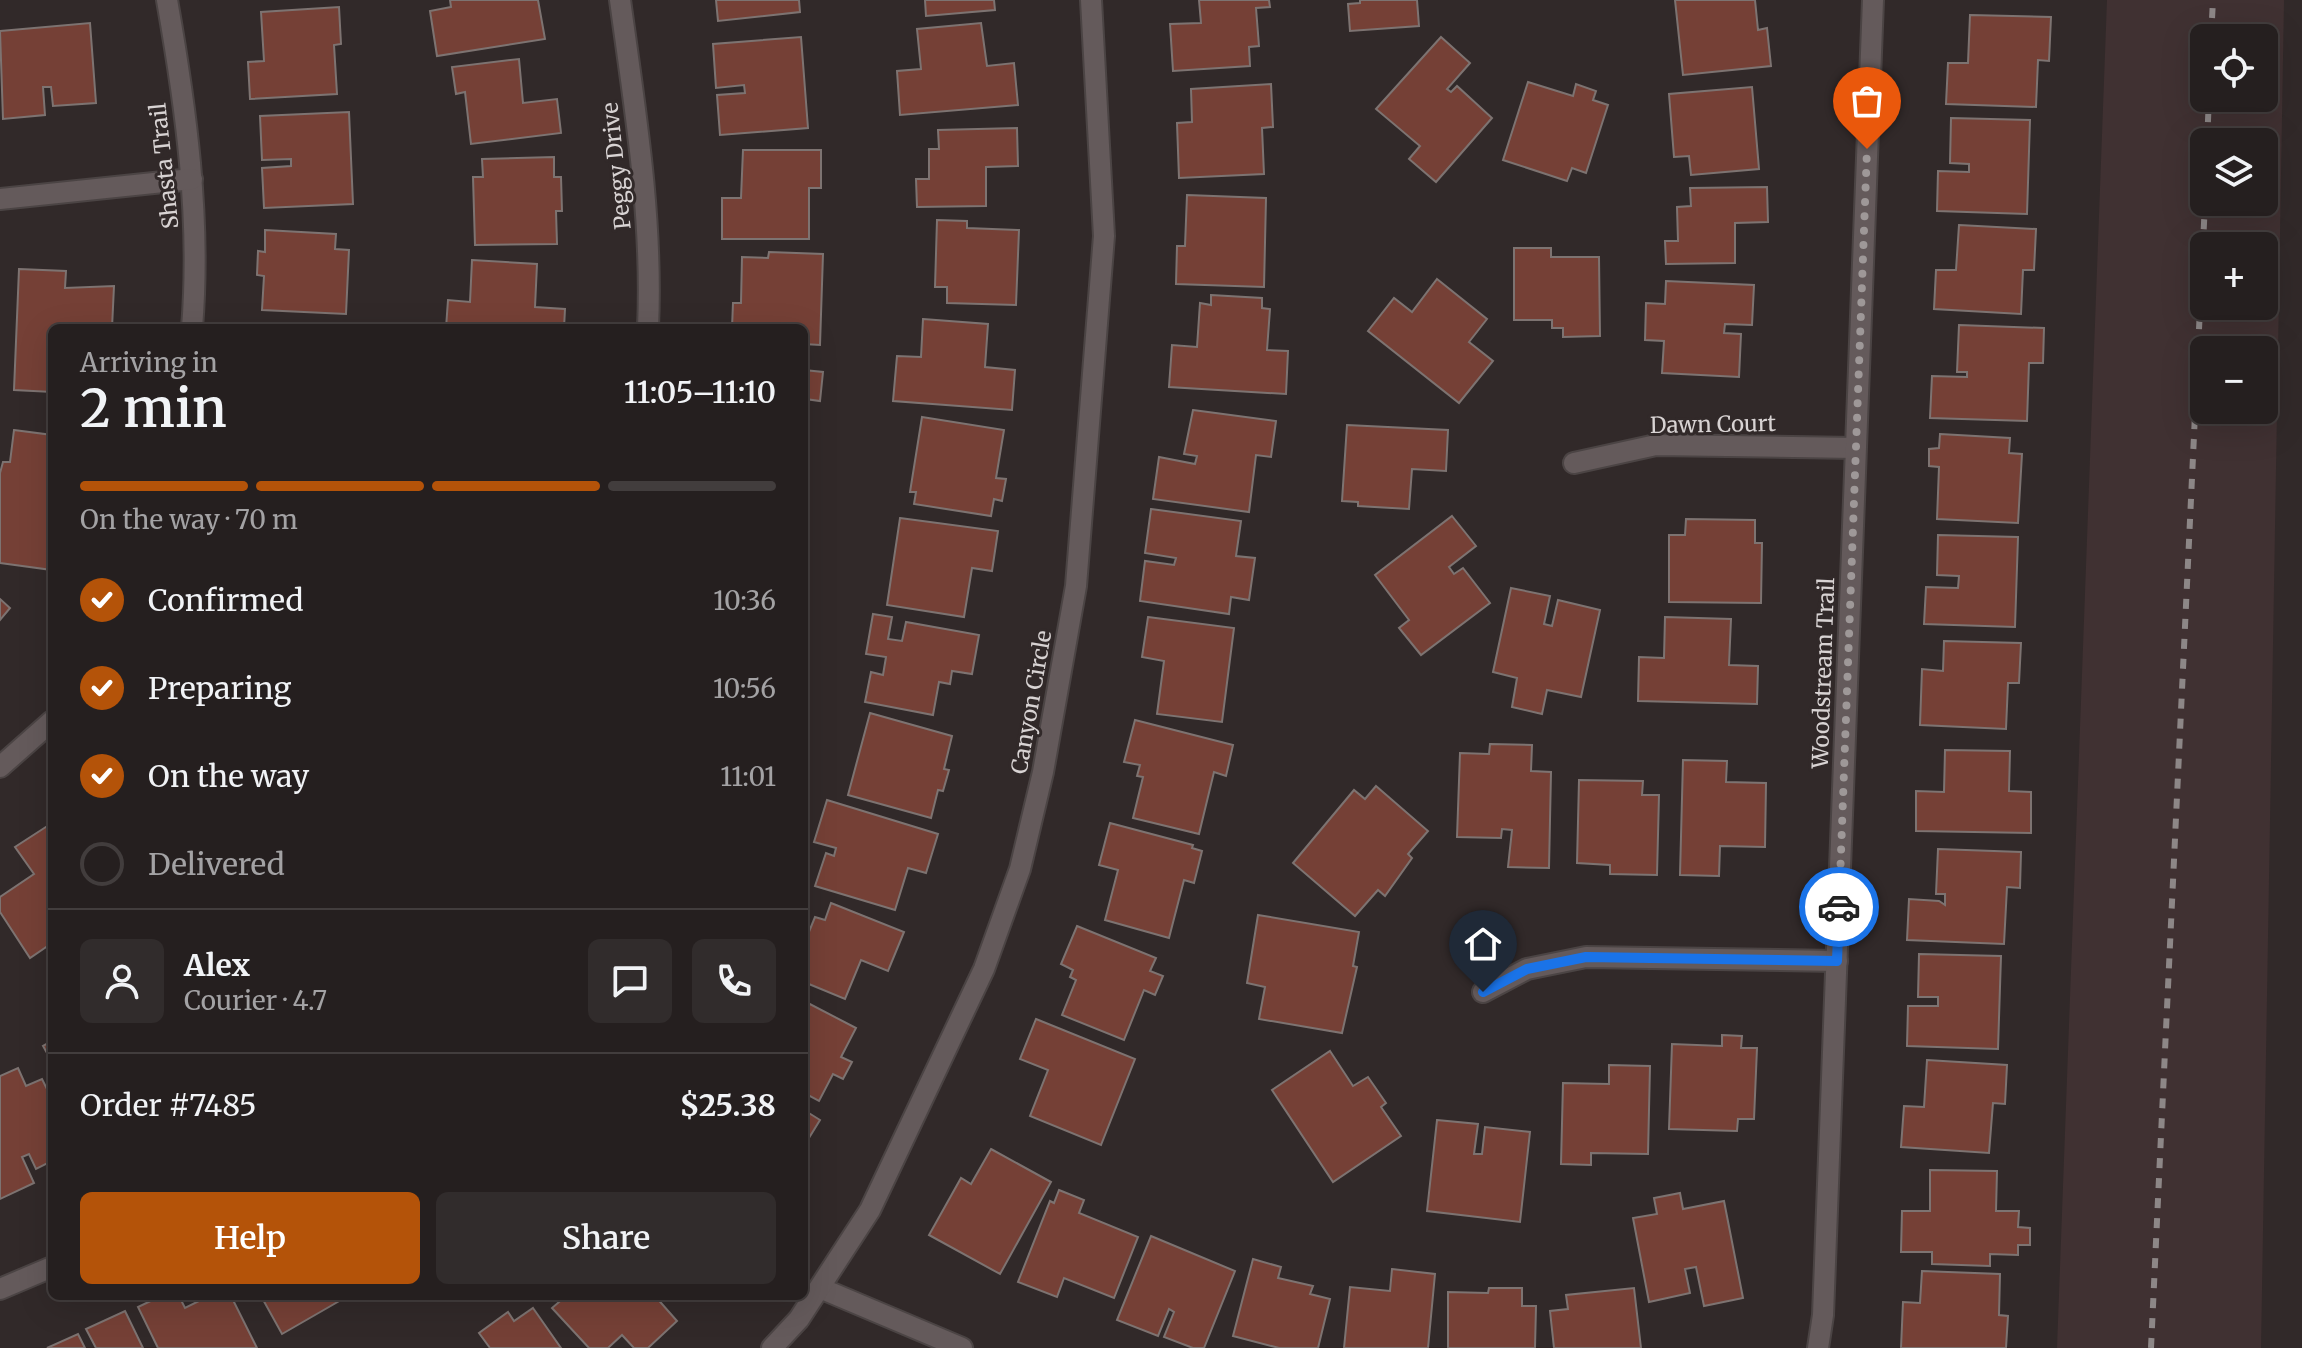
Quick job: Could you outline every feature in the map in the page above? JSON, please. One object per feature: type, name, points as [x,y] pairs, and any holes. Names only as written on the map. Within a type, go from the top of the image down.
[{"type":"street","name":"Shasta Trail","points":[[167,0],[192,179],[197,263],[192,324]]},
{"type":"street","name":"Peggy Drive","points":[[620,0],[644,186],[650,284],[648,324]]},
{"type":"street","name":"Canyon Circle","points":[[772,1348],[799,1319],[870,1210],[984,969],[1020,869],[1043,772],[1076,586],[1104,236],[1091,0]]},
{"type":"street","name":"Woodstream Trail","points":[[1818,1348],[1823,1315],[1873,0]]},
{"type":"street","points":[[0,199],[192,179]]},
{"type":"street","name":"Dawn Court","points":[[1574,463],[1656,445],[1855,448]]},
{"type":"street","points":[[0,767],[48,725]]},
{"type":"street","points":[[1483,992],[1527,969],[1586,957],[1837,961]]},
{"type":"street","points":[[0,1289],[48,1269]]},
{"type":"street","points":[[820,1288],[962,1348]]},
{"type":"shaded area","points":[[2107,0],[2284,0],[2278,352],[2278,336],[2190,336],[2190,424],[2277,424],[2261,1348],[2057,1348]]},
{"type":"building","points":[[450,0],[538,0],[545,39],[437,56],[430,11],[451,7]]},
{"type":"building","points":[[716,0],[799,0],[800,12],[718,21]]},
{"type":"building","points":[[925,0],[994,0],[995,10],[926,16]]},
{"type":"building","points":[[1199,0],[1269,0],[1270,7],[1256,8],[1259,46],[1249,47],[1250,66],[1173,71],[1170,24],[1201,23]]},
{"type":"building","points":[[1360,0],[1417,0],[1419,26],[1350,31],[1348,4],[1360,3]]},
{"type":"building","points":[[1675,0],[1755,0],[1758,30],[1767,28],[1771,66],[1683,75]]},
{"type":"building","points":[[339,7],[341,44],[334,45],[337,94],[250,99],[248,62],[264,61],[261,12]]},
{"type":"building","points":[[1970,15],[2051,17],[2049,61],[2038,60],[2036,107],[1946,104],[1948,63],[1968,63]]},
{"type":"building","points":[[90,23],[96,103],[53,106],[51,87],[43,87],[45,115],[3,119],[0,31]]},
{"type":"building","points":[[981,23],[987,66],[1014,63],[1018,105],[900,115],[897,71],[921,69],[917,29]]},
{"type":"building","points":[[801,37],[808,128],[720,135],[717,95],[745,93],[744,85],[716,88],[713,44]]},
{"type":"building","points":[[1441,37],[1470,63],[1447,89],[1451,92],[1457,86],[1492,118],[1436,182],[1409,159],[1420,146],[1376,109]]},
{"type":"building","points":[[519,59],[523,103],[557,99],[561,133],[471,144],[465,92],[456,94],[452,67]]},
{"type":"building","points":[[1528,82],[1573,96],[1576,84],[1596,91],[1593,100],[1608,105],[1586,173],[1572,168],[1567,181],[1503,160]]},
{"type":"building","points":[[1271,84],[1273,127],[1262,128],[1264,174],[1179,178],[1177,123],[1192,122],[1191,89]]},
{"type":"building","points":[[1752,87],[1759,169],[1691,175],[1689,156],[1674,157],[1669,94]]},
{"type":"building","points":[[349,112],[353,204],[264,208],[262,168],[291,166],[291,159],[262,160],[260,116]]},
{"type":"building","points":[[1951,118],[2030,120],[2027,214],[1937,211],[1938,171],[1969,172],[1969,164],[1950,163]]},
{"type":"building","points":[[1017,128],[1018,166],[986,167],[986,206],[917,207],[916,179],[929,179],[929,149],[939,149],[938,130]]},
{"type":"building","points":[[743,150],[821,150],[821,188],[809,188],[809,239],[722,239],[722,198],[741,198]]},
{"type":"building","points":[[554,157],[554,177],[561,177],[562,211],[556,211],[557,244],[475,245],[473,177],[483,177],[482,159]]},
{"type":"building","points":[[1767,187],[1768,222],[1735,223],[1735,263],[1666,264],[1665,241],[1678,241],[1677,207],[1691,206],[1690,188]]},
{"type":"building","points":[[1187,195],[1266,198],[1264,287],[1176,284],[1177,246],[1185,246]]},
{"type":"building","points":[[937,220],[967,221],[967,228],[1019,230],[1016,305],[947,303],[947,287],[935,287]]},
{"type":"building","points":[[1959,225],[2036,229],[2034,270],[2023,270],[2021,314],[1934,309],[1936,270],[1956,270]]},
{"type":"building","points":[[265,230],[336,234],[335,249],[349,250],[346,314],[262,310],[264,276],[257,275],[258,251],[265,252]]},
{"type":"building","points":[[1514,248],[1551,248],[1551,257],[1599,257],[1600,336],[1563,337],[1563,328],[1552,328],[1552,320],[1514,320]]},
{"type":"building","points":[[769,252],[823,254],[820,345],[808,344],[808,324],[732,324],[733,303],[741,303],[742,257],[768,258]]},
{"type":"building","points":[[472,260],[537,264],[535,307],[565,309],[564,324],[446,324],[448,300],[470,302]]},
{"type":"building","points":[[19,269],[66,271],[65,288],[114,286],[112,324],[48,324],[48,392],[14,390]]},
{"type":"building","points":[[1437,279],[1487,319],[1469,342],[1493,361],[1459,403],[1368,331],[1394,298],[1412,312]]},
{"type":"building","points":[[1666,281],[1754,285],[1752,325],[1725,324],[1724,333],[1741,334],[1739,377],[1662,373],[1664,341],[1645,340],[1646,303],[1665,304]]},
{"type":"building","points":[[1211,295],[1262,298],[1262,308],[1270,309],[1267,350],[1288,351],[1286,394],[1169,387],[1172,345],[1197,347],[1200,303],[1211,305]]},
{"type":"building","points":[[923,319],[988,324],[985,367],[1015,370],[1012,410],[893,401],[897,356],[921,357]]},
{"type":"building","points":[[1959,325],[2044,328],[2043,363],[2029,363],[2027,421],[1930,418],[1932,376],[1967,377],[1967,372],[1957,372]]},
{"type":"building","points":[[808,370],[823,372],[820,401],[808,399]]},
{"type":"building","points":[[1193,410],[1276,421],[1271,457],[1256,455],[1249,512],[1153,499],[1159,457],[1195,464],[1197,456],[1184,454]]},
{"type":"building","points":[[922,417],[1004,430],[996,478],[1006,479],[1002,501],[994,499],[991,516],[914,504],[916,492],[910,492]]},
{"type":"building","points":[[1347,425],[1448,430],[1446,471],[1412,469],[1409,509],[1358,506],[1358,502],[1342,501]]},
{"type":"building","points":[[14,430],[48,434],[48,569],[0,563],[0,473],[3,462],[10,462]]},
{"type":"building","points":[[1940,434],[2010,438],[2009,453],[2022,454],[2018,523],[1937,519],[1939,467],[1929,466],[1929,449],[1939,448]]},
{"type":"building","points":[[1151,509],[1241,521],[1236,556],[1255,558],[1249,600],[1231,597],[1229,614],[1140,601],[1145,561],[1174,565],[1176,558],[1145,553]]},
{"type":"building","points":[[1452,516],[1476,546],[1449,567],[1454,574],[1463,568],[1490,603],[1421,655],[1399,628],[1409,620],[1375,575]]},
{"type":"building","points":[[900,518],[998,531],[992,571],[972,568],[964,617],[887,605]]},
{"type":"building","points":[[1686,519],[1755,520],[1755,543],[1762,543],[1761,603],[1669,602],[1669,535],[1685,535]]},
{"type":"building","points":[[1938,535],[2018,537],[2015,627],[1924,624],[1926,587],[1958,588],[1959,576],[1937,575]]},
{"type":"building","points":[[1511,588],[1550,596],[1544,624],[1552,626],[1558,600],[1600,610],[1581,697],[1547,690],[1542,714],[1512,707],[1517,678],[1493,672]]},
{"type":"building","points":[[0,599],[10,608],[0,620]]},
{"type":"building","points":[[873,614],[892,617],[888,639],[902,641],[906,622],[979,635],[972,674],[952,671],[950,684],[939,682],[933,715],[865,702],[871,672],[883,675],[886,657],[866,654]]},
{"type":"building","points":[[1148,617],[1234,628],[1222,722],[1157,714],[1164,661],[1142,657]]},
{"type":"building","points":[[1665,617],[1731,619],[1729,665],[1758,666],[1757,704],[1638,701],[1639,657],[1664,658]]},
{"type":"building","points":[[1944,641],[2021,643],[2019,683],[2008,683],[2006,729],[1920,725],[1922,669],[1943,671]]},
{"type":"building","points":[[870,713],[952,736],[944,769],[949,770],[943,791],[938,790],[931,818],[848,795]]},
{"type":"building","points":[[1135,720],[1233,745],[1226,776],[1214,772],[1199,834],[1133,818],[1143,777],[1137,776],[1140,765],[1124,762]]},
{"type":"building","points":[[1490,744],[1532,745],[1531,771],[1551,772],[1549,868],[1508,867],[1512,830],[1502,829],[1501,838],[1457,837],[1460,753],[1489,754]]},
{"type":"building","points":[[1945,750],[2010,751],[2009,791],[2031,792],[2031,833],[1916,831],[1916,791],[1944,792]]},
{"type":"building","points":[[1683,760],[1727,761],[1726,782],[1766,783],[1765,847],[1720,846],[1719,876],[1680,875]]},
{"type":"building","points":[[1579,780],[1643,781],[1642,795],[1659,795],[1657,875],[1610,874],[1610,865],[1577,863]]},
{"type":"building","points":[[1376,786],[1428,831],[1408,854],[1412,858],[1385,896],[1378,890],[1355,916],[1293,863],[1354,790],[1365,799]]},
{"type":"building","points":[[827,800],[938,834],[926,873],[908,868],[895,910],[815,886],[826,853],[834,856],[836,848],[814,842]]},
{"type":"building","points":[[1110,823],[1193,845],[1192,848],[1202,851],[1194,883],[1184,880],[1169,938],[1105,920],[1118,870],[1099,865]]},
{"type":"building","points":[[48,826],[48,946],[30,958],[0,912],[0,897],[34,874],[15,847]]},
{"type":"building","points":[[1938,849],[2021,852],[2020,888],[2007,887],[2004,944],[1907,940],[1909,899],[1939,901],[1945,905],[1945,894],[1936,894]]},
{"type":"building","points":[[831,903],[904,932],[888,971],[861,960],[845,999],[808,984],[808,934],[815,917],[825,920]]},
{"type":"building","points":[[1258,915],[1359,932],[1353,966],[1357,967],[1342,1033],[1259,1019],[1265,987],[1247,983]]},
{"type":"building","points":[[1077,926],[1156,958],[1150,971],[1163,976],[1155,995],[1144,990],[1124,1040],[1062,1015],[1076,980],[1070,977],[1073,970],[1061,964]]},
{"type":"building","points":[[1919,954],[2001,956],[1998,1049],[1907,1046],[1908,1006],[1938,1006],[1938,997],[1918,997]]},
{"type":"building","points":[[808,1003],[856,1028],[841,1057],[852,1062],[843,1079],[833,1074],[819,1101],[808,1095]]},
{"type":"building","points":[[1036,1019],[1135,1059],[1101,1145],[1030,1116],[1048,1070],[1020,1059]]},
{"type":"building","points":[[1722,1035],[1742,1036],[1741,1048],[1757,1048],[1754,1119],[1738,1119],[1737,1131],[1669,1129],[1672,1044],[1722,1046]]},
{"type":"building","points":[[1330,1051],[1353,1086],[1368,1077],[1386,1103],[1381,1107],[1401,1136],[1333,1182],[1272,1090]]},
{"type":"building","points":[[1927,1060],[2007,1065],[2005,1104],[1993,1103],[1989,1153],[1901,1147],[1904,1106],[1924,1107]]},
{"type":"building","points":[[1609,1065],[1650,1066],[1648,1154],[1591,1153],[1591,1165],[1561,1164],[1563,1083],[1609,1084]]},
{"type":"building","points":[[18,1068],[26,1086],[42,1079],[48,1091],[48,1163],[36,1169],[29,1154],[22,1157],[34,1183],[0,1199],[0,1076]]},
{"type":"building","points":[[808,1112],[820,1120],[808,1140]]},
{"type":"building","points":[[1437,1120],[1478,1124],[1474,1154],[1482,1154],[1485,1127],[1530,1132],[1520,1222],[1427,1211]]},
{"type":"building","points":[[991,1149],[1051,1182],[1000,1274],[929,1235],[961,1178],[971,1184]]},
{"type":"building","points":[[1930,1170],[1997,1171],[1996,1211],[2019,1211],[2018,1227],[2030,1228],[2030,1245],[2018,1245],[2018,1255],[1990,1254],[1990,1266],[1932,1264],[1932,1252],[1901,1252],[1902,1211],[1930,1211]]},
{"type":"building","points":[[1059,1190],[1084,1200],[1079,1213],[1138,1237],[1114,1298],[1064,1278],[1057,1297],[1018,1282],[1050,1201],[1054,1203]]},
{"type":"building","points":[[1680,1193],[1683,1209],[1724,1201],[1743,1298],[1704,1306],[1696,1267],[1685,1269],[1690,1293],[1649,1302],[1633,1218],[1657,1214],[1654,1198]]},
{"type":"building","points":[[1151,1236],[1235,1271],[1204,1348],[1193,1348],[1164,1337],[1174,1312],[1169,1309],[1158,1336],[1117,1320]]},
{"type":"building","points":[[1253,1259],[1281,1267],[1278,1278],[1313,1286],[1310,1294],[1330,1299],[1318,1348],[1279,1348],[1233,1336]]},
{"type":"building","points":[[1392,1269],[1435,1274],[1428,1348],[1344,1348],[1350,1287],[1390,1291]]},
{"type":"building","points":[[1922,1271],[2000,1274],[1999,1315],[2008,1316],[2006,1348],[1901,1348],[1903,1302],[1920,1303]]},
{"type":"building","points":[[1489,1288],[1522,1288],[1522,1306],[1536,1306],[1535,1348],[1448,1348],[1448,1292],[1488,1293]]},
{"type":"building","points":[[1634,1288],[1641,1348],[1554,1348],[1550,1311],[1568,1309],[1566,1295]]},
{"type":"building","points":[[153,1300],[181,1300],[185,1308],[201,1300],[233,1300],[257,1348],[158,1348],[138,1307]]},
{"type":"building","points":[[263,1300],[341,1300],[282,1334]]},
{"type":"building","points":[[561,1300],[659,1300],[677,1321],[648,1348],[634,1348],[622,1335],[608,1348],[589,1348],[552,1308]]},
{"type":"building","points":[[533,1308],[561,1348],[490,1348],[479,1333],[508,1312],[514,1321]]},
{"type":"building","points":[[125,1311],[143,1348],[96,1348],[86,1329]]},
{"type":"building","points":[[78,1334],[85,1348],[47,1348]]},
{"type":"railway","points":[[2212,24],[2213,0]]},
{"type":"railway","points":[[2208,112],[2208,128]]},
{"type":"railway","points":[[2151,1348],[2204,216]]},
{"type":"way so far","points":[[1839,907],[1867,149]]},
{"type":"route","points":[[1483,992],[1527,969],[1586,957],[1837,961],[1839,907]]}]
